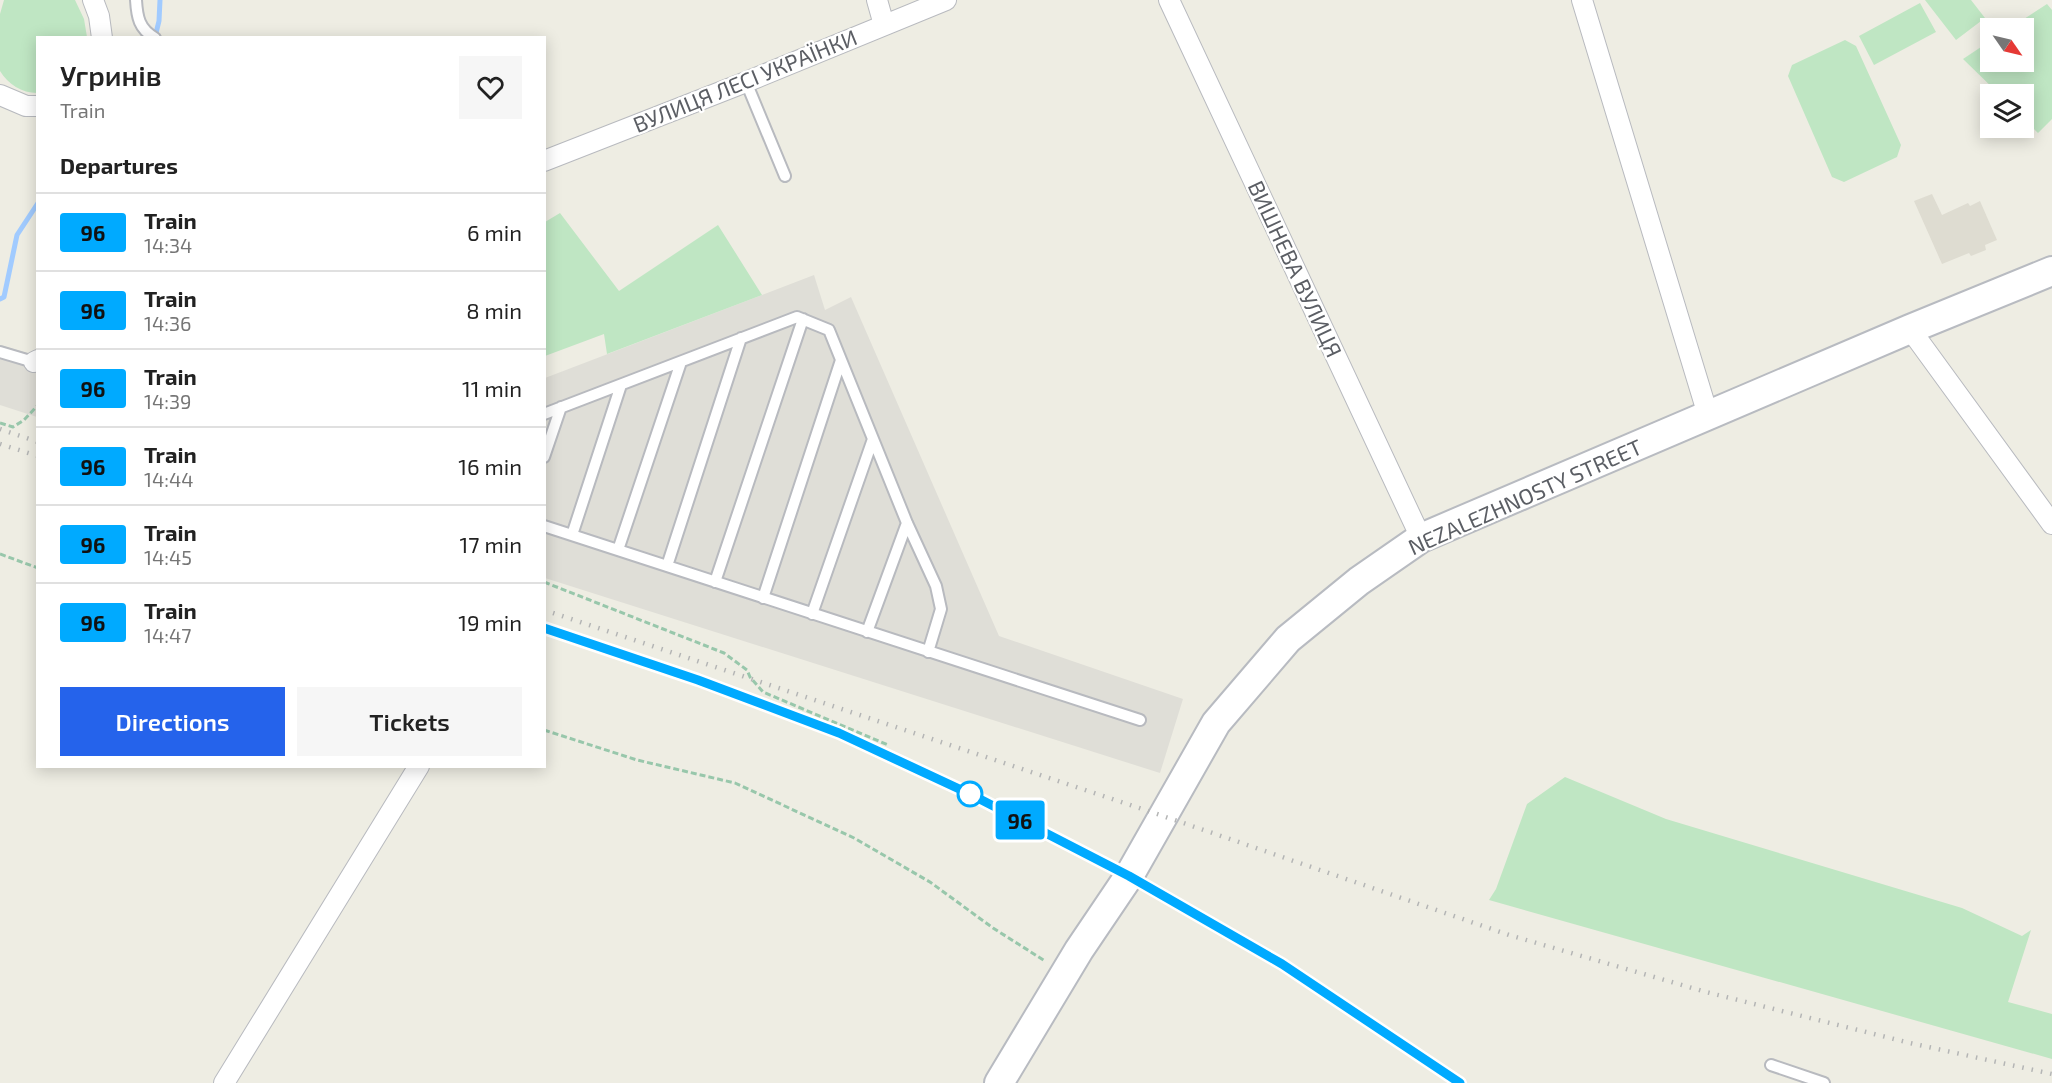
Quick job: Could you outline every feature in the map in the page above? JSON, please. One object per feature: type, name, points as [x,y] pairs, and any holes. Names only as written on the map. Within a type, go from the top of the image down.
[{"type":"street","points":[[93,0],[99,16],[102,36]]},
{"type":"street","points":[[876,0],[884,25]]},
{"type":"street","name":"ВУЛИЦЯ ЛЕСІ УКРАЇНКИ","points":[[546,160],[946,0]]},
{"type":"street","name":"ВИШНЕВА ВУЛИЦЯ","points":[[1169,0],[1421,538]]},
{"type":"street","points":[[1582,0],[1708,415]]},
{"type":"street","points":[[0,95],[26,106],[36,106]]},
{"type":"street","name":"NEZALEZHNOSTY STREET","points":[[999,1083],[1064,974],[1129,876],[1216,723],[1288,639],[1359,581],[1421,538],[1910,329],[2052,271]]},
{"type":"street","points":[[1910,329],[2052,524]]},
{"type":"street","points":[[224,1083],[419,768]]},
{"type":"lane","points":[[136,0],[139,24],[151,35]]},
{"type":"lane","points":[[746,82],[785,176]]},
{"type":"lane","points":[[546,413],[797,317],[829,330],[907,523],[936,586],[941,609],[928,652]]},
{"type":"lane","points":[[715,582],[803,319]]},
{"type":"lane","points":[[667,566],[741,338]]},
{"type":"lane","points":[[0,352],[36,362]]},
{"type":"lane","points":[[763,598],[841,360]]},
{"type":"lane","points":[[618,550],[681,362]]},
{"type":"lane","points":[[572,535],[621,385]]},
{"type":"lane","points":[[546,451],[561,407]]},
{"type":"lane","points":[[812,614],[873,439]]},
{"type":"lane","points":[[867,632],[907,523]]},
{"type":"lane","points":[[546,527],[1140,720]]},
{"type":"lane","points":[[1771,1065],[1824,1083]]},
{"type":"path","points":[[0,423],[13,427],[24,420],[36,407]]},
{"type":"path","points":[[0,554],[36,567]]},
{"type":"path","points":[[546,583],[724,653],[747,670],[750,678],[763,692],[888,745]]},
{"type":"path","points":[[546,731],[638,760],[735,783],[854,838],[930,882],[993,928],[1064,974]]},
{"type":"shaded area","points":[[1932,194],[1942,215],[1968,203],[1970,206],[1980,201],[1997,240],[1985,245],[1986,250],[1971,256],[1969,253],[1942,264],[1914,201]]},
{"type":"shaded area","points":[[814,275],[825,310],[851,297],[999,636],[1183,699],[1160,773],[546,578],[546,378]]},
{"type":"shaded area","points":[[0,345],[36,356],[36,417],[0,405]]},
{"type":"green space","points":[[4,0],[75,0],[84,19],[87,36],[36,36],[36,93],[26,91],[16,87],[0,71],[0,14]]},
{"type":"green space","points":[[1925,0],[1971,0],[1985,18],[1980,18],[1980,22],[1956,40]]},
{"type":"green space","points":[[1920,3],[1936,32],[1874,65],[1859,36]]},
{"type":"green space","points":[[2047,4],[2052,10],[2052,119],[2038,133],[2034,129],[2034,84],[1989,84],[1963,59],[1980,48],[1980,72],[2034,72],[2034,18],[2025,18]]},
{"type":"green space","points":[[1845,40],[1856,46],[1901,145],[1897,157],[1844,182],[1832,177],[1788,76],[1792,65]]},
{"type":"green space","points":[[560,213],[619,291],[718,225],[762,295],[607,354],[604,334],[546,356],[546,221]]},
{"type":"green space","points":[[1565,777],[1666,819],[1962,908],[2022,936],[2031,930],[2008,1002],[2052,1014],[2052,1059],[1489,900],[1496,889],[1527,804]]},
{"type":"waterway","points":[[155,36],[160,0]]},
{"type":"waterway","points":[[0,299],[4,297],[17,235],[36,206]]},
{"type":"railway","points":[[0,429],[36,441]]},
{"type":"railway","points":[[0,444],[36,455]]},
{"type":"railway","points":[[546,611],[1163,816],[1509,935],[1706,992],[1910,1043],[2052,1074]]},
{"type":"railway","points":[[546,629],[698,679],[839,733],[970,794],[1129,876],[1282,964],[1460,1083]]},
{"type":"train","name":"96","points":[[546,629],[698,680],[839,733],[970,794],[1129,876],[1282,964],[1460,1083]]}]
